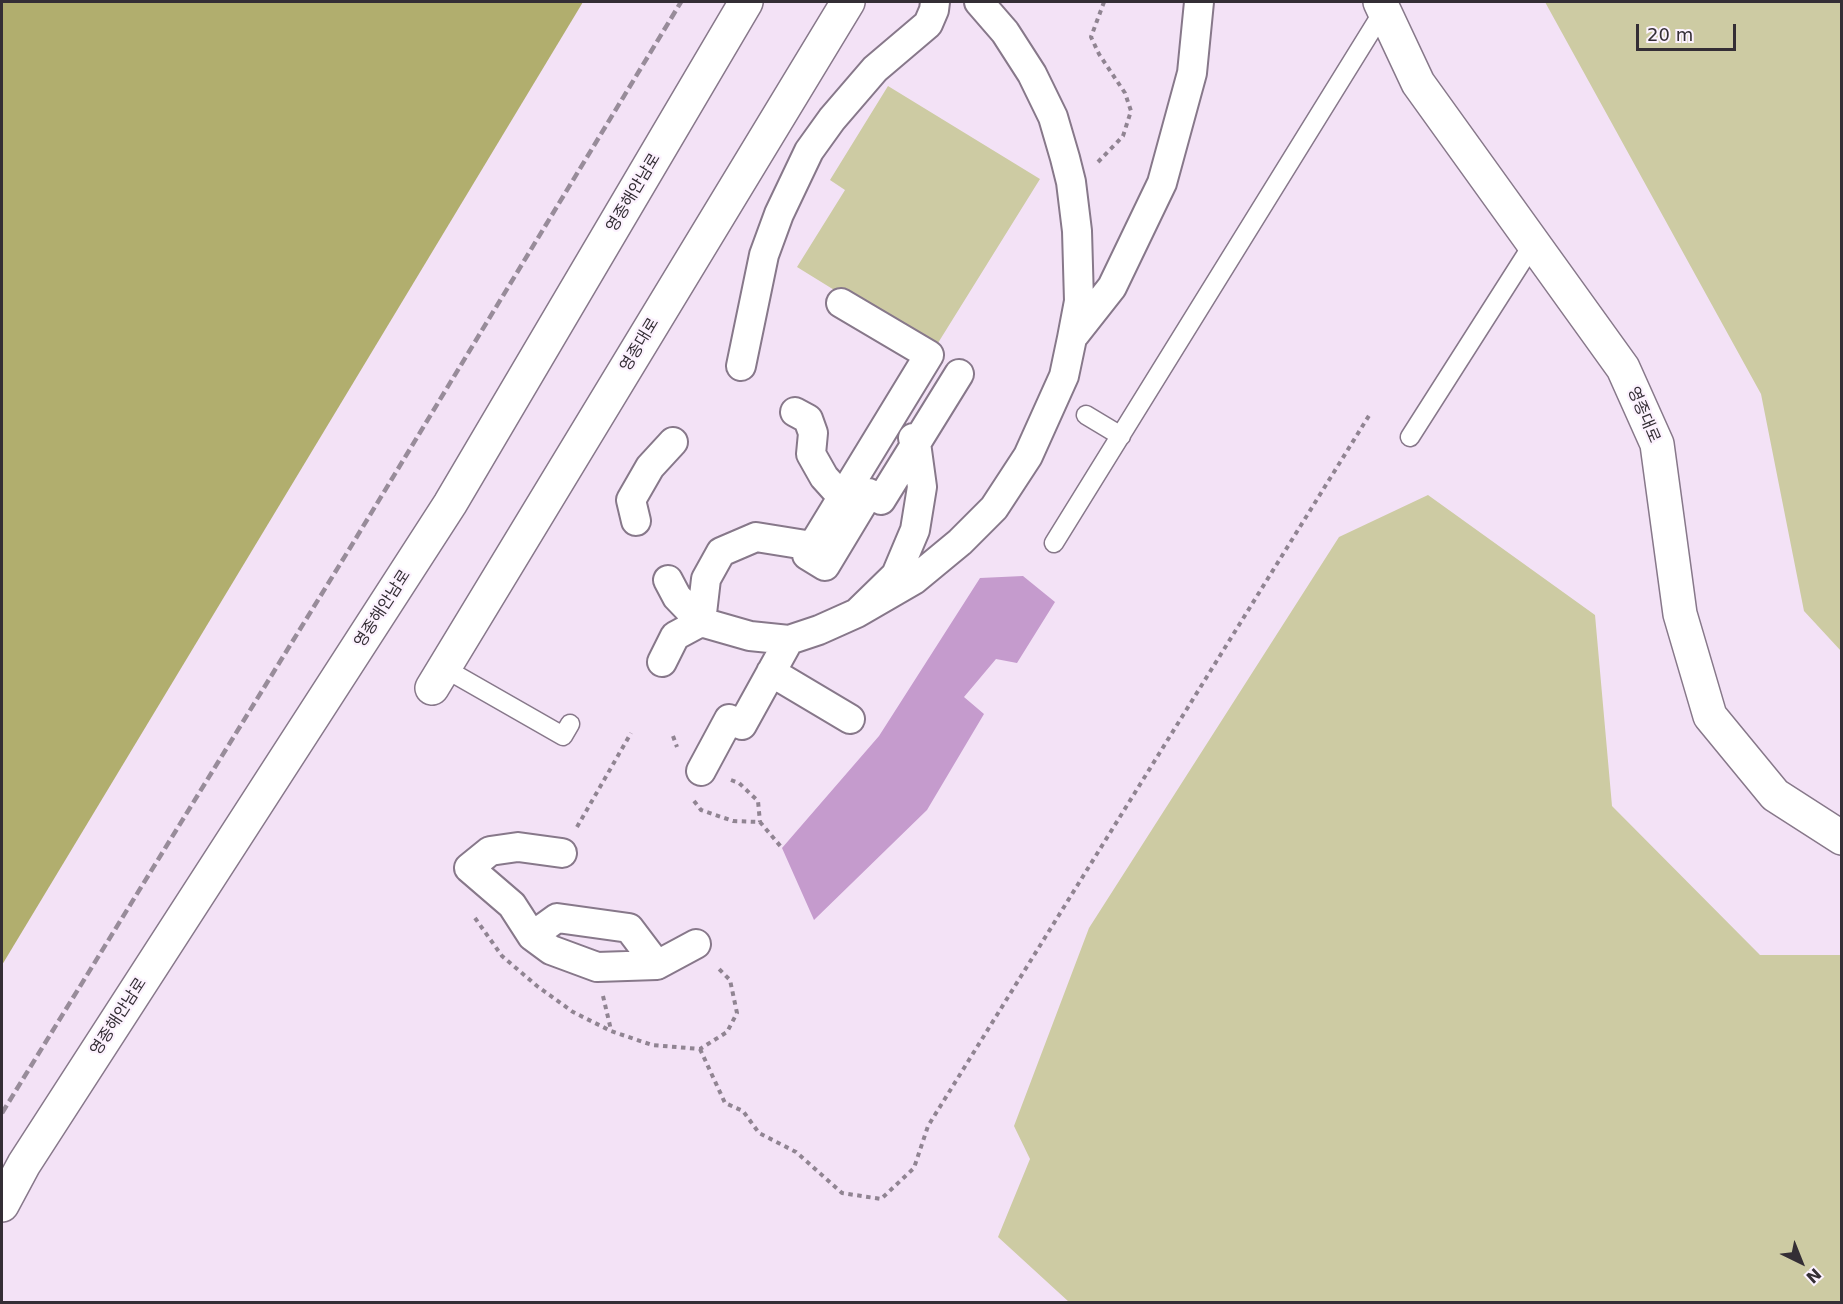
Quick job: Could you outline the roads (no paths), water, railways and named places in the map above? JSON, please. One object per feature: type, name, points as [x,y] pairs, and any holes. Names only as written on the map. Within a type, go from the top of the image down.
[{"type":"street","name":"영종해안남로","points":[[2,1205],[24,1164],[450,504],[746,2]]},
{"type":"street","name":"영종대로","points":[[438,678],[848,2]]},
{"type":"street","points":[[741,366],[764,255],[779,214],[809,151],[832,119],[874,69],[928,24],[934,10],[934,2]]},
{"type":"street","points":[[668,580],[676,597],[701,622],[750,636],[789,640],[819,630],[857,613],[914,580],[960,542],[994,508],[1029,456],[1064,376],[1079,301],[1077,231],[1071,182],[1053,117],[1036,83],[1005,32],[979,2]]},
{"type":"street","points":[[1072,338],[1112,287],[1162,183],[1192,73],[1199,2]]},
{"type":"street","name":"영종대로","points":[[1382,5],[1418,83],[1623,368],[1657,444],[1680,615],[1710,716],[1775,795],[1842,838]]},
{"type":"street","points":[[841,303],[929,355],[892,403],[842,497],[807,555],[825,566],[869,494],[881,500],[959,374]]},
{"type":"street","points":[[857,613],[896,575],[915,530],[922,487],[916,443],[892,403]]},
{"type":"street","points":[[795,412],[808,419],[813,434],[812,454],[824,477],[842,497]]},
{"type":"street","points":[[636,521],[632,500],[650,467],[673,442]]},
{"type":"street","points":[[701,622],[706,579],[721,552],[756,537],[812,546]]},
{"type":"street","points":[[662,662],[675,636],[701,622]]},
{"type":"street","points":[[690,762],[729,719],[742,725],[789,640]]},
{"type":"street","points":[[771,672],[850,719]]},
{"type":"street","points":[[562,853],[518,847],[490,851],[470,868],[512,904],[532,936],[551,950],[597,967],[657,965],[696,944]]},
{"type":"street","points":[[532,936],[557,918],[629,928],[657,965]]},
{"type":"lane","points":[[1054,543],[1382,5]]},
{"type":"lane","points":[[1410,437],[1533,244]]},
{"type":"lane","points":[[1086,415],[1121,436]]},
{"type":"lane","points":[[438,678],[563,736],[570,724]]},
{"type":"railway","points":[[2,1113],[350,548],[681,2]]}]
